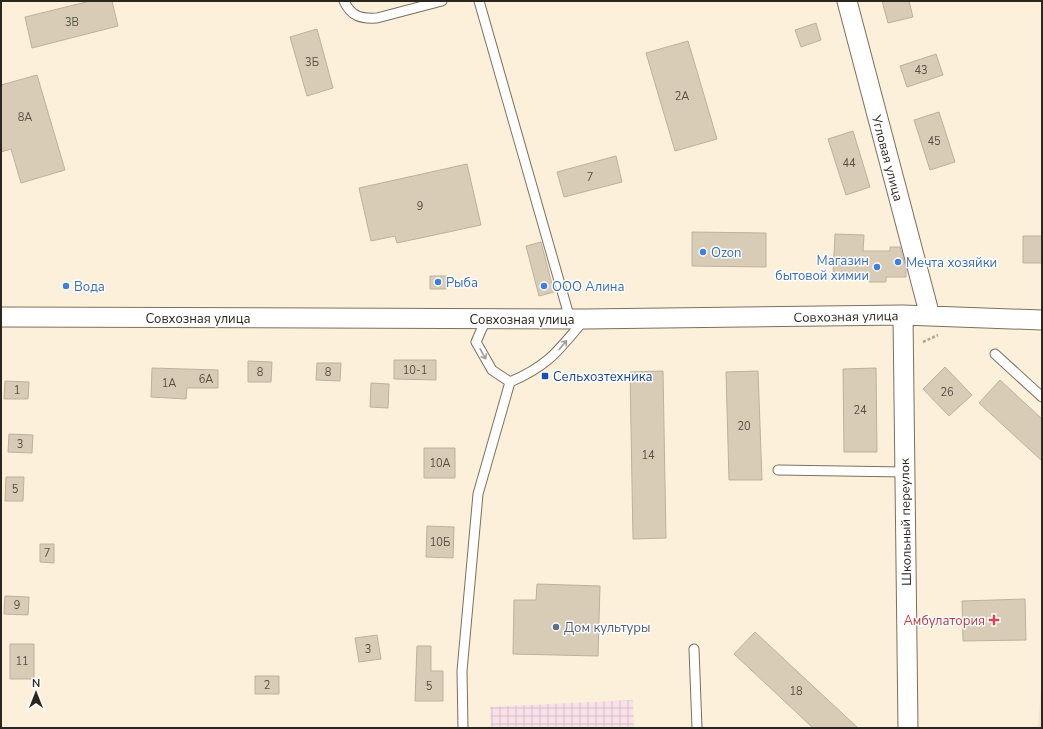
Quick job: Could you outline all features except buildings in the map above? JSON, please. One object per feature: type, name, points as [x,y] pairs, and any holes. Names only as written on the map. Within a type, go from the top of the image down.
[{"type":"street","name":"Угловая улица","points":[[847,1],[930,316]]},
{"type":"street","name":"Совхозная улица","points":[[1,317],[578,319],[903,315],[1042,320]]},
{"type":"street","name":"Школьный переулок","points":[[903,315],[908,728]]},
{"type":"lane","points":[[344,1],[349,11],[356,17],[367,19],[377,18],[442,1]]},
{"type":"lane","points":[[479,1],[578,319],[553,357],[530,374],[510,382]]},
{"type":"lane","points":[[486,319],[476,342],[492,370],[510,382]]},
{"type":"lane","points":[[995,354],[1042,397]]},
{"type":"lane","points":[[463,728],[462,671],[478,494],[510,382]]},
{"type":"lane","points":[[778,470],[905,472]]},
{"type":"lane","points":[[694,649],[698,728]]},
{"type":"shaded area","points":[[1042,668],[1042,728],[1038,728]]},
{"type":"shaded area","points":[[633,700],[634,728],[491,728],[490,707]]},
{"type":"place","name":"Ozon","points":[[703,252]]},
{"type":"place","name":"Мечта хозяйки","points":[[898,262]]},
{"type":"place","name":"Магазин бытовой химии","points":[[877,267]]},
{"type":"place","name":"Рыба","points":[[438,282]]},
{"type":"place","name":"Вода","points":[[66,286]]},
{"type":"place","name":"ООО Алина","points":[[544,286]]},
{"type":"place","name":"Сельхозтехника","points":[[545,376]]},
{"type":"place","name":"Амбулатория","points":[[994,620]]},
{"type":"place","name":"Дом культуры","points":[[556,627]]}]
